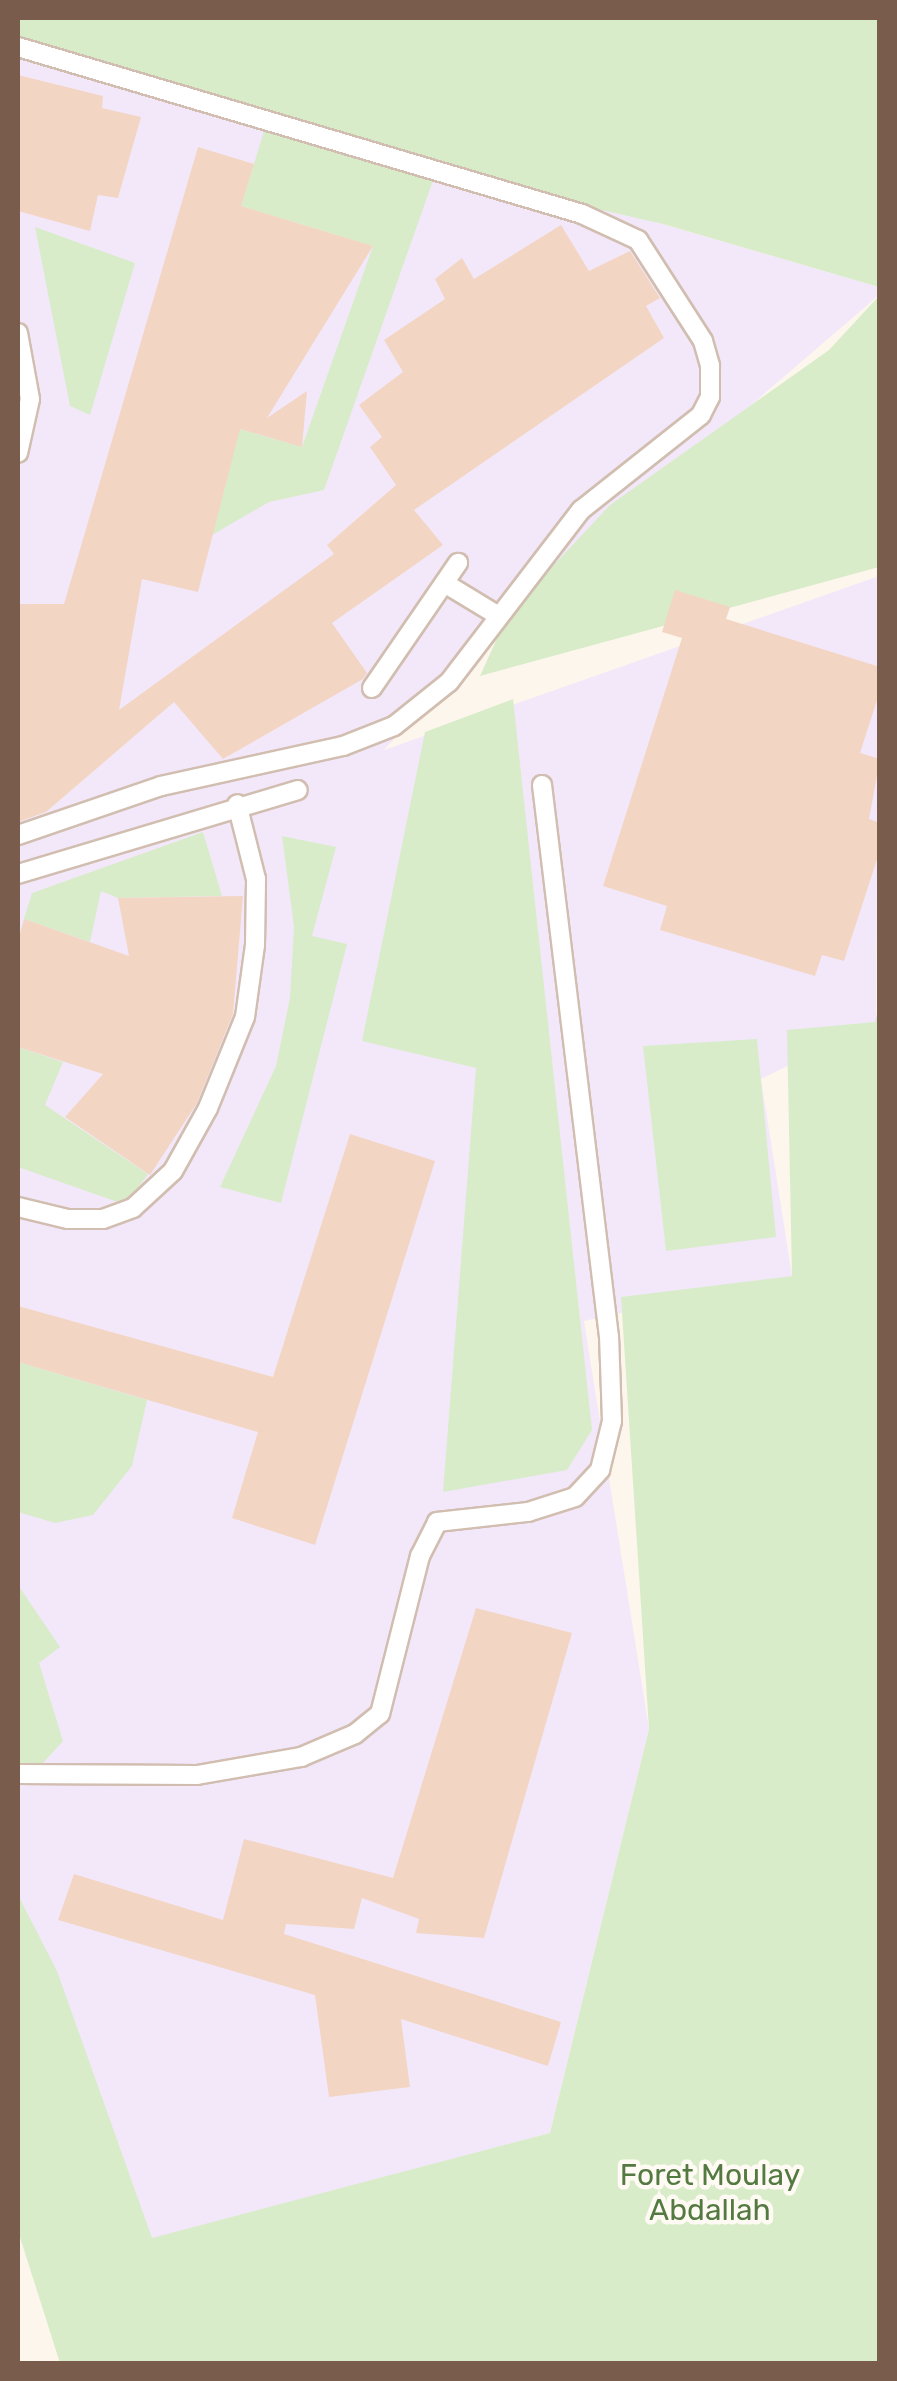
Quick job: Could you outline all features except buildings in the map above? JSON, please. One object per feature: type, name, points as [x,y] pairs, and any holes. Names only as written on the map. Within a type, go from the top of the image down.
[{"type":"lane","points":[[18,47],[582,214],[638,240],[704,341],[710,397],[701,415],[582,510],[496,614],[449,682],[394,726],[342,746],[162,786],[18,835]]},
{"type":"lane","points":[[18,332],[30,399],[18,453]]},
{"type":"lane","points":[[372,688],[458,563]]},
{"type":"lane","points":[[446,584],[496,614]]},
{"type":"lane","points":[[18,1774],[197,1775],[301,1757],[355,1734],[380,1714],[420,1556],[437,1522],[544,1507],[575,1497],[600,1470],[612,1421],[609,1337],[542,785]]},
{"type":"lane","points":[[18,874],[237,804],[298,790]]},
{"type":"lane","points":[[18,1207],[68,1219],[103,1219],[133,1208],[173,1171],[208,1108],[235,1052],[254,964],[256,878],[237,804]]},
{"type":"shaded area","points":[[18,37],[879,287],[879,295],[508,614],[384,750],[879,576],[876,1022],[761,1079],[792,1276],[584,1321],[649,1729],[550,2133],[152,2239],[18,1908]]},
{"type":"green space","points":[[18,18],[879,18],[879,287],[663,224],[436,172],[324,490],[269,502],[212,535],[180,412],[302,447],[373,246],[241,206],[268,118],[18,39]]},
{"type":"green space","points":[[35,227],[135,263],[90,415],[70,406]]},
{"type":"green space","points":[[879,296],[879,567],[480,676],[508,614],[610,505],[829,350]]},
{"type":"green space","points":[[513,699],[592,1430],[567,1470],[443,1492],[476,1068],[362,1041],[425,732]]},
{"type":"green space","points":[[203,832],[222,896],[118,898],[101,891],[90,942],[24,919],[32,893]]},
{"type":"green space","points":[[282,836],[336,847],[312,936],[347,944],[281,1203],[220,1187],[276,1066],[290,998],[294,927]]},
{"type":"green space","name":"Foret Moulay Abdallah","points":[[879,1005],[879,2363],[60,2363],[18,2231],[18,1895],[57,1971],[152,2238],[550,2133],[649,1729],[621,1297],[792,1276],[787,1030],[875,1022]]},
{"type":"green space","points":[[757,1039],[776,1237],[666,1251],[643,1046]]},
{"type":"green space","points":[[18,1047],[63,1062],[45,1105],[148,1174],[126,1205],[18,1167]]},
{"type":"green space","points":[[18,1362],[147,1400],[132,1466],[93,1515],[55,1523],[18,1512]]},
{"type":"green space","points":[[18,1585],[60,1647],[39,1663],[63,1741],[43,1763],[18,1774]]}]
